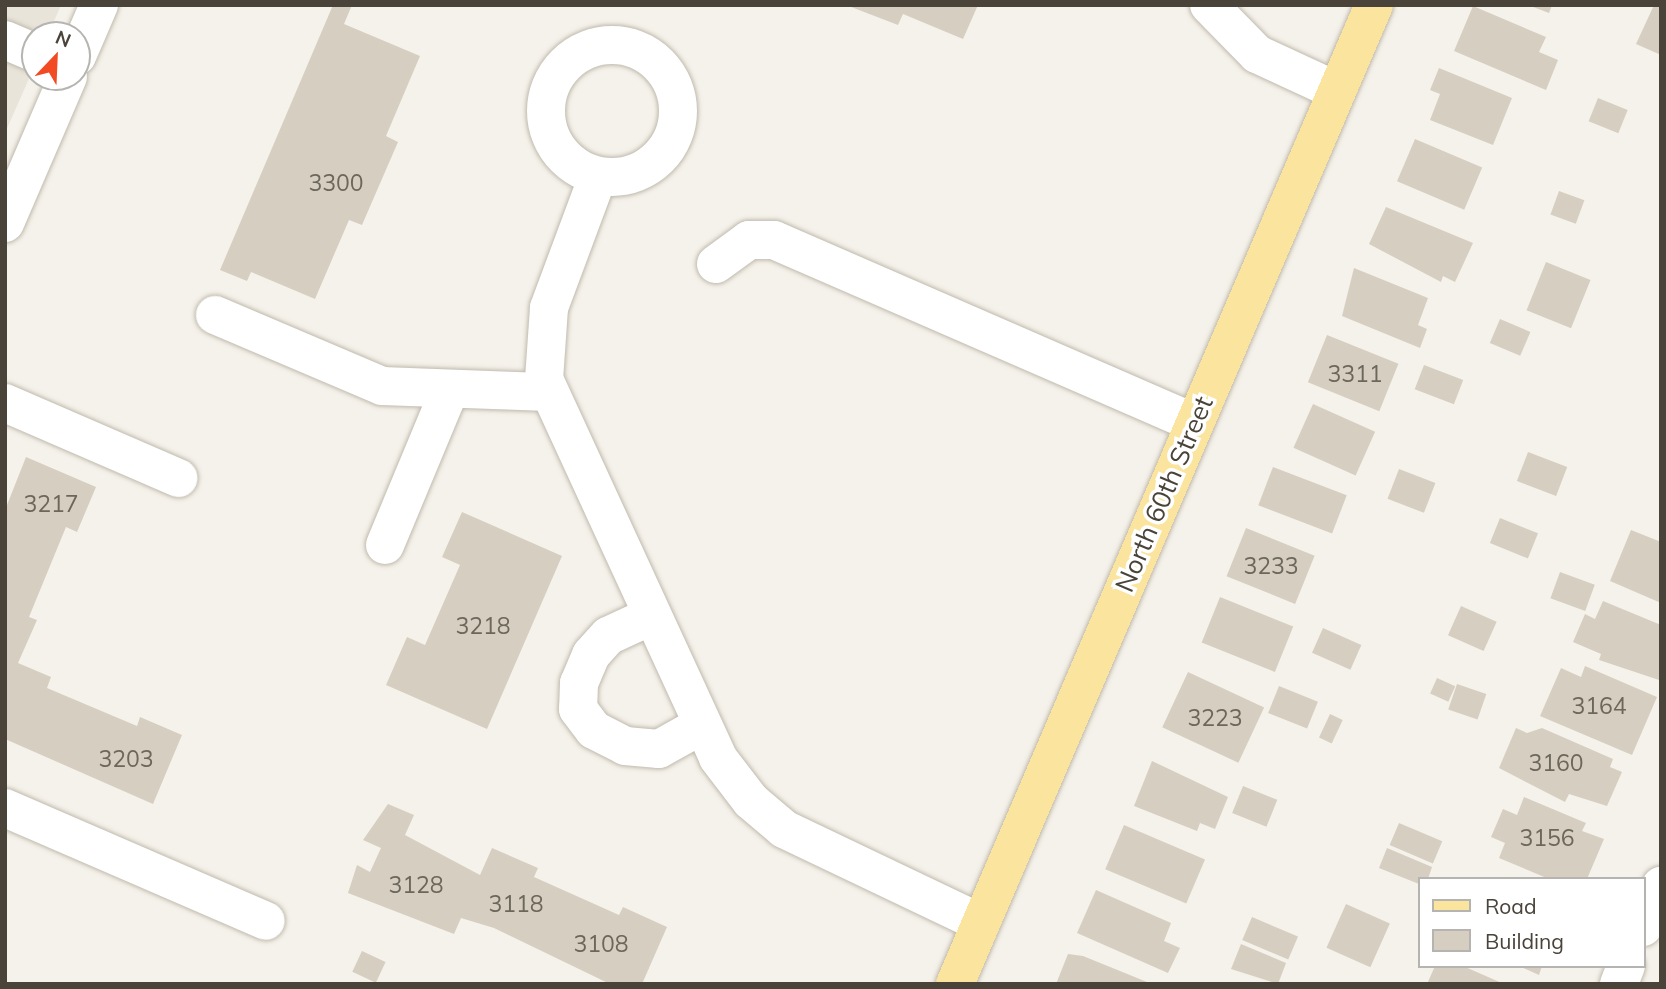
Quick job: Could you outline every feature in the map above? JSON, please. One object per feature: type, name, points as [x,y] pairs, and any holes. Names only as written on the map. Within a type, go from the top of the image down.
[{"type":"main road","name":"North 60th Street","points":[[955,984],[1374,5]]},
{"type":"street","points":[[91,24],[99,5]]},
{"type":"street","points":[[1209,5],[1257,54],[1338,91]]},
{"type":"street","points":[[5,223],[62,91]]},
{"type":"street","points":[[598,176],[549,308],[544,338],[549,392],[702,725],[751,801],[784,829],[981,923]]},
{"type":"street","points":[[716,264],[748,240],[774,240],[1195,423]]},
{"type":"street","points":[[215,315],[382,386],[449,391],[549,392]]},
{"type":"street","points":[[385,545],[449,391]]},
{"type":"street","points":[[5,403],[178,478]]},
{"type":"street","points":[[651,616],[608,636],[591,655],[579,683],[578,709],[594,730],[625,747],[659,749],[702,725]]},
{"type":"street","points":[[5,808],[266,921]]},
{"type":"street","points":[[1645,922],[1661,886]]},
{"type":"shaded area","points":[[5,5],[61,5],[54,21],[21,21],[21,91],[24,91],[5,133]]},
{"type":"building","points":[[333,5],[352,5],[344,24],[420,56],[386,136],[398,142],[362,225],[349,220],[315,299],[251,272],[247,281],[220,270]]},
{"type":"building","points":[[846,5],[978,5],[963,39],[903,14],[898,25]]},
{"type":"building","points":[[1528,5],[1552,5],[1549,13]]},
{"type":"building","points":[[1654,5],[1661,5],[1661,55],[1636,44]]},
{"type":"building","points":[[1473,6],[1546,37],[1539,52],[1558,60],[1546,90],[1454,51]]},
{"type":"building","points":[[1439,68],[1512,98],[1493,145],[1430,120],[1440,94],[1430,90]]},
{"type":"building","points":[[1598,98],[1628,110],[1618,133],[1589,121]]},
{"type":"building","points":[[1415,139],[1482,168],[1464,210],[1397,181]]},
{"type":"building","points":[[1559,191],[1584,200],[1576,224],[1550,214]]},
{"type":"building","points":[[1386,207],[1473,243],[1455,282],[1443,276],[1441,282],[1369,244]]},
{"type":"building","points":[[1546,262],[1591,280],[1571,328],[1527,310]]},
{"type":"building","points":[[1354,268],[1428,298],[1418,325],[1427,329],[1420,348],[1342,316]]},
{"type":"building","points":[[1500,319],[1530,332],[1520,356],[1490,343]]},
{"type":"building","points":[[1327,335],[1398,364],[1379,411],[1308,382]]},
{"type":"building","points":[[1424,365],[1463,380],[1454,404],[1415,389]]},
{"type":"building","points":[[1313,404],[1375,432],[1356,476],[1293,448]]},
{"type":"building","points":[[1528,452],[1567,467],[1556,496],[1517,481]]},
{"type":"building","points":[[26,457],[96,487],[77,532],[66,527],[29,617],[37,620],[18,663],[51,677],[47,688],[137,726],[140,717],[182,735],[153,804],[5,739],[5,510]]},
{"type":"building","points":[[1273,467],[1347,495],[1332,534],[1258,505]]},
{"type":"building","points":[[1399,469],[1435,483],[1424,513],[1388,499]]},
{"type":"building","points":[[462,512],[562,556],[487,729],[386,685],[407,637],[425,645],[460,565],[442,557]]},
{"type":"building","points":[[1500,518],[1538,533],[1528,558],[1490,543]]},
{"type":"building","points":[[1246,528],[1315,556],[1295,604],[1227,576]]},
{"type":"building","points":[[1631,530],[1661,542],[1661,603],[1610,581]]},
{"type":"building","points":[[1560,572],[1595,585],[1585,611],[1550,598]]},
{"type":"building","points":[[1220,597],[1293,627],[1275,672],[1202,642]]},
{"type":"building","points":[[1603,601],[1661,625],[1659,680],[1599,660],[1601,654],[1573,642],[1585,614],[1595,619]]},
{"type":"building","points":[[1461,606],[1497,622],[1484,651],[1448,635]]},
{"type":"building","points":[[1323,628],[1361,645],[1350,670],[1312,653]]},
{"type":"building","points":[[1585,666],[1657,697],[1632,755],[1540,716],[1561,668],[1581,677]]},
{"type":"building","points":[[1188,672],[1264,707],[1238,763],[1162,727]]},
{"type":"building","points":[[1437,678],[1455,686],[1448,702],[1430,694]]},
{"type":"building","points":[[1457,684],[1486,694],[1478,720],[1448,710]]},
{"type":"building","points":[[1279,686],[1318,702],[1307,729],[1268,713]]},
{"type":"building","points":[[1330,714],[1343,720],[1332,743],[1319,738]]},
{"type":"building","points":[[1516,728],[1527,733],[1542,728],[1613,759],[1610,767],[1622,772],[1607,806],[1569,794],[1565,802],[1499,768]]},
{"type":"building","points":[[1152,761],[1228,797],[1215,829],[1200,823],[1197,831],[1134,806]]},
{"type":"building","points":[[1243,786],[1277,800],[1266,827],[1232,813]]},
{"type":"building","points":[[1524,797],[1586,823],[1582,831],[1604,839],[1588,877],[1544,877],[1499,858],[1505,843],[1491,837],[1503,809],[1517,815]]},
{"type":"building","points":[[388,804],[414,815],[405,835],[480,875],[492,848],[538,868],[534,877],[619,915],[623,907],[667,927],[642,984],[610,984],[494,928],[461,918],[454,934],[348,893],[357,865],[370,872],[381,848],[363,840]]},
{"type":"building","points":[[1399,823],[1442,841],[1433,863],[1390,845]]},
{"type":"building","points":[[1124,825],[1205,859],[1186,904],[1105,869]]},
{"type":"building","points":[[1387,848],[1432,867],[1429,877],[1418,877],[1418,884],[1379,868]]},
{"type":"building","points":[[1096,890],[1171,923],[1164,941],[1180,948],[1168,973],[1077,933]]},
{"type":"building","points":[[1346,904],[1390,924],[1370,967],[1326,948]]},
{"type":"building","points":[[1252,917],[1298,937],[1288,960],[1242,940]]},
{"type":"building","points":[[1241,944],[1286,963],[1278,984],[1231,969]]},
{"type":"building","points":[[362,951],[386,962],[376,983],[352,972]]},
{"type":"building","points":[[1068,954],[1083,956],[1152,984],[1056,984]]},
{"type":"building","points":[[1434,968],[1468,968],[1504,984],[1427,984]]},
{"type":"building","points":[[1523,968],[1541,968],[1539,975]]}]
